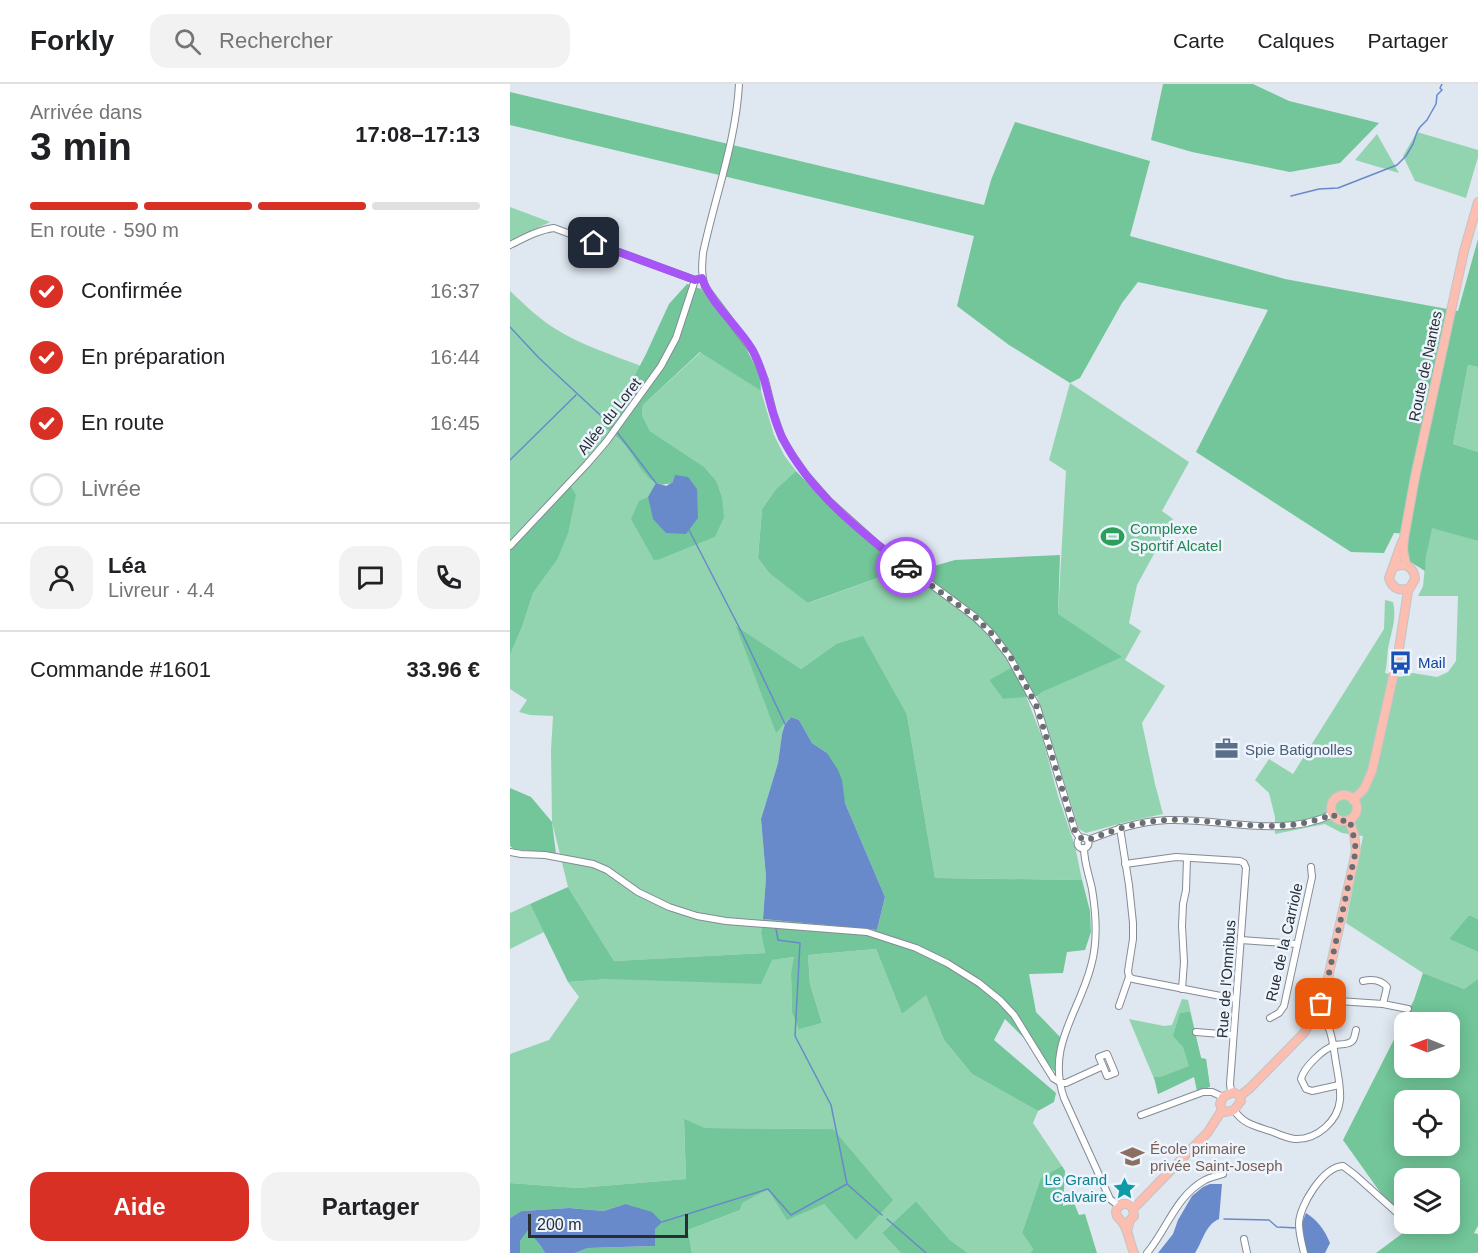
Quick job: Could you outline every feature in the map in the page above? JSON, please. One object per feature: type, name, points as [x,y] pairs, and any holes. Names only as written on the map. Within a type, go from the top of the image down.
[{"type":"main road","name":"Route de Nantes","points":[[1406,565],[1403,550],[1404,538],[1415,477],[1459,273],[1478,202]]},
{"type":"main road","name":"Route de Nantes","points":[[1394,567],[1404,538]]},
{"type":"main road","points":[[1397,589],[1404,590],[1414,583],[1414,574],[1406,565],[1394,567],[1389,578],[1397,589],[1404,622]]},
{"type":"main road","points":[[1353,800],[1364,789],[1372,771],[1404,622],[1409,588]]},
{"type":"main road","points":[[1343,795],[1353,800],[1356,803],[1355,815],[1349,820],[1338,820],[1331,807],[1336,798],[1343,795]]},
{"type":"main road","points":[[1240,1096],[1304,1033],[1323,1000],[1356,850],[1349,820]]},
{"type":"main road","points":[[1222,1110],[1220,1104],[1227,1095],[1233,1092],[1240,1096]]},
{"type":"main road","points":[[1222,1110],[1226,1112],[1234,1110],[1241,1101],[1240,1096]]},
{"type":"main road","points":[[1133,1208],[1208,1132],[1222,1110]]},
{"type":"main road","points":[[1128,1204],[1133,1208],[1134,1213],[1126,1220],[1119,1218],[1116,1212],[1119,1206],[1128,1204]]},
{"type":"main road","points":[[1126,1220],[1127,1232],[1134,1253]]},
{"type":"street","points":[[699,279],[707,234],[734,125],[739,84]]},
{"type":"street","points":[[510,245],[546,229],[554,228],[699,279],[744,336],[753,351],[765,381],[782,438],[807,476],[829,501],[878,545],[975,617],[1010,656],[1037,707],[1075,831],[1080,838],[1088,840],[1147,821],[1281,826],[1299,824],[1333,814]]},
{"type":"street","name":"Allée du Loret","points":[[510,546],[587,464],[661,366],[676,338],[699,279]]},
{"type":"street","points":[[1119,1006],[1129,976],[1133,923],[1120,828]]},
{"type":"street","points":[[1080,838],[1077,842],[1078,846],[1084,848]]},
{"type":"street","points":[[1088,840],[1088,845],[1084,848],[1084,856],[1094,905],[1094,955],[1088,977],[1062,1040],[1060,1083],[1064,1098],[1110,1199],[1119,1206]]},
{"type":"street","points":[[510,852],[545,855],[593,864],[607,870],[638,892],[662,904],[697,916],[736,922],[867,932],[916,948],[955,968],[1000,1000],[1014,1015],[1053,1078],[1060,1083],[1066,1083],[1103,1066]]},
{"type":"street","points":[[1125,864],[1176,856],[1187,858],[1182,926],[1184,962],[1182,989]]},
{"type":"street","name":"Rue de l'Omnibus","points":[[1187,858],[1240,861],[1246,868],[1230,1084],[1227,1095]]},
{"type":"street","name":"Rue de la Carriole","points":[[1270,1018],[1279,1013],[1284,1006],[1312,877],[1311,867]]},
{"type":"street","points":[[1241,940],[1297,944]]},
{"type":"street","points":[[1129,976],[1133,979],[1236,999]]},
{"type":"street","points":[[1363,981],[1370,979],[1383,982],[1386,987],[1383,1004]]},
{"type":"street","points":[[1323,1000],[1383,1004],[1408,1009]]},
{"type":"street","points":[[1234,1110],[1243,1121],[1288,1138],[1302,1138],[1320,1132],[1334,1118],[1340,1104],[1340,1093],[1333,1046],[1329,1026],[1317,1012]]},
{"type":"street","points":[[1339,1085],[1312,1091],[1305,1089],[1301,1079],[1303,1072],[1323,1051],[1350,1042],[1356,1030]]},
{"type":"street","points":[[1196,1032],[1233,1035]]},
{"type":"street","points":[[1141,1115],[1203,1092],[1227,1095]]},
{"type":"street","points":[[1304,1253],[1299,1225],[1300,1216],[1318,1182],[1336,1167],[1343,1166],[1394,1210]]},
{"type":"street","points":[[1147,1253],[1178,1204],[1206,1179],[1223,1174]]},
{"type":"street","points":[[1245,1239],[1247,1253]]},
{"type":"green space","points":[[1163,84],[1253,84],[1289,101],[1379,123],[1340,163],[1290,172],[1192,152],[1151,140]]},
{"type":"green space","points":[[510,92],[984,205],[991,180],[1015,122],[1150,161],[1130,236],[1285,279],[1458,311],[1478,239],[1478,367],[1468,365],[1453,444],[1478,452],[1478,541],[1432,528],[1425,571],[1409,561],[1408,534],[1394,533],[1384,553],[1351,552],[1196,452],[1268,310],[1138,282],[1122,303],[1080,378],[1070,383],[1009,345],[957,306],[974,236],[510,125]]},
{"type":"green space","points":[[1417,132],[1478,150],[1466,198],[1415,181],[1403,156]]},
{"type":"green space","points":[[1377,134],[1399,173],[1355,160]]},
{"type":"green space","points":[[510,207],[550,222],[510,241]]},
{"type":"green space","points":[[687,284],[701,289],[731,324],[760,376],[761,391],[700,352],[643,405],[642,415],[650,431],[703,466],[716,481],[722,498],[724,517],[715,537],[654,560],[631,519],[639,501],[648,497],[653,519],[674,482],[657,483],[650,479],[625,445],[603,426],[620,404],[669,304]]},
{"type":"green space","points":[[510,291],[542,320],[564,334],[641,366],[620,404],[603,426],[626,445],[646,475],[666,486],[661,559],[715,537],[703,466],[650,431],[642,415],[643,405],[701,352],[761,391],[774,435],[784,455],[796,471],[776,489],[762,509],[758,558],[769,573],[809,603],[902,569],[953,604],[991,638],[1013,668],[989,680],[1003,699],[1026,696],[1043,740],[1058,796],[1075,846],[1082,880],[935,878],[907,715],[836,644],[801,669],[737,627],[776,732],[785,724],[778,763],[761,819],[766,877],[761,933],[765,953],[614,961],[568,887],[552,822],[553,716],[519,712],[527,700],[510,689],[510,655],[533,593],[557,560],[510,540]]},
{"type":"green space","points":[[1468,365],[1478,367],[1478,452],[1453,444]]},
{"type":"green space","points":[[1070,383],[1189,462],[1162,511],[1173,519],[1137,585],[1129,623],[1141,631],[1125,660],[1165,686],[1142,723],[1163,814],[1086,833],[1079,829],[1037,696],[1044,691],[1058,614],[1066,471],[1049,460]]},
{"type":"green space","points":[[796,471],[830,507],[902,569],[808,603],[769,573],[758,558],[762,509],[776,489]]},
{"type":"green space","points":[[567,481],[576,495],[568,533],[557,560],[533,593],[510,655],[510,540]]},
{"type":"green space","points":[[1431,527],[1478,541],[1478,919],[1469,915],[1449,939],[1478,952],[1478,979],[1464,989],[1423,973],[1346,923],[1363,836],[1342,833],[1325,824],[1275,834],[1275,817],[1269,793],[1255,780],[1269,759],[1293,774],[1384,629],[1385,600],[1393,602],[1394,614],[1385,673],[1400,677],[1413,673],[1437,677],[1448,672],[1456,661],[1458,596],[1418,596],[1423,586]]},
{"type":"green space","points":[[1060,555],[1058,614],[1122,657],[1037,696],[1003,699],[989,680],[1013,667],[991,638],[953,604],[916,579],[920,570],[955,560]]},
{"type":"green space","points":[[736,626],[801,669],[836,644],[863,636],[907,715],[935,878],[1082,880],[1090,911],[1091,932],[1085,950],[1067,952],[1063,973],[1029,974],[1036,1012],[1060,1037],[1056,1073],[1005,1019],[994,1040],[1056,1093],[1054,1102],[1038,1111],[972,1074],[944,1040],[926,995],[902,1014],[876,949],[808,955],[810,984],[822,1023],[799,1029],[792,1013],[791,973],[794,957],[772,960],[761,984],[609,979],[568,982],[530,904],[568,887],[614,961],[765,953],[761,933],[763,919],[877,930],[885,897],[845,803],[827,753],[812,743],[799,720],[791,717],[776,733]]},
{"type":"green space","points":[[510,788],[531,797],[552,822],[556,854],[514,849],[510,846]]},
{"type":"green space","points":[[530,904],[544,932],[510,949],[510,913]]},
{"type":"green space","points":[[1469,915],[1478,919],[1478,952],[1449,939]]},
{"type":"green space","points":[[876,949],[902,1014],[926,994],[944,1040],[972,1074],[1038,1111],[1033,1123],[1062,1166],[1041,1179],[1022,1233],[1033,1249],[1030,1253],[968,1253],[950,1240],[916,1201],[882,1233],[901,1253],[692,1253],[688,1230],[740,1210],[741,1203],[768,1189],[824,1204],[857,1239],[833,1129],[705,1128],[684,1120],[686,1179],[578,1188],[510,1183],[510,1054],[549,1040],[579,997],[568,982],[795,957],[791,973],[792,1013],[799,1028],[822,1023],[810,984],[808,955]]},
{"type":"green space","points":[[1423,973],[1464,989],[1478,979],[1478,1226],[1474,1233],[1478,1234],[1478,1253],[1376,1253],[1402,1234],[1460,1234],[1460,1168],[1394,1168],[1394,1212],[1343,1140],[1394,1039],[1394,1078],[1460,1078],[1460,1012],[1408,1012]]},
{"type":"green space","points":[[1182,999],[1188,1000],[1201,1058],[1206,1059],[1210,1087],[1194,1077],[1158,1094],[1155,1081],[1129,1019],[1164,1026],[1172,1025]]},
{"type":"green space","points":[[1190,1012],[1201,1058],[1206,1059],[1210,1087],[1197,1091],[1194,1077],[1158,1094],[1154,1077],[1161,1077],[1189,1066],[1183,1047],[1173,1036],[1180,1013]]},
{"type":"green space","points":[[684,1119],[705,1128],[833,1129],[893,1200],[856,1240],[824,1204],[787,1220],[768,1189],[742,1203],[740,1210],[688,1230],[692,1253],[575,1253],[588,1248],[655,1246],[655,1229],[625,1204],[604,1211],[569,1208],[523,1211],[510,1218],[510,1183],[578,1188],[686,1179]]},
{"type":"green space","points":[[1062,1166],[1065,1171],[1063,1206],[1074,1203],[1079,1215],[1085,1214],[1097,1253],[1030,1253],[1033,1249],[1022,1233],[1041,1178]]},
{"type":"green space","points":[[916,1201],[950,1240],[968,1253],[901,1253],[882,1233]]},
{"type":"green space","points":[[528,1229],[545,1253],[520,1253],[520,1241]]},
{"type":"water","points":[[675,475],[688,477],[697,489],[698,518],[686,534],[666,533],[653,519],[648,497],[656,483],[666,486],[673,482]]},
{"type":"water","points":[[791,717],[799,720],[812,743],[827,753],[838,770],[842,780],[845,803],[885,897],[877,930],[763,919],[766,877],[761,819],[778,763],[782,734],[785,724]]},
{"type":"water","points":[[1210,1184],[1222,1184],[1219,1219],[1207,1229],[1195,1253],[1158,1253],[1173,1234],[1192,1196]]},
{"type":"water","points":[[625,1204],[652,1212],[662,1222],[655,1229],[655,1246],[588,1248],[575,1253],[545,1253],[528,1230],[520,1241],[520,1253],[510,1253],[510,1218],[522,1211],[569,1208],[604,1211]]},
{"type":"water","points":[[1306,1213],[1317,1222],[1328,1238],[1330,1243],[1325,1253],[1306,1253],[1302,1223]]},
{"type":"waterway","points":[[1291,196],[1319,189],[1338,188],[1397,165],[1406,156],[1417,132],[1436,104],[1442,84]]},
{"type":"waterway","points":[[510,327],[539,358],[613,427]]},
{"type":"waterway","points":[[510,460],[576,395]]},
{"type":"waterway","points":[[617,432],[656,483]]},
{"type":"waterway","points":[[689,530],[740,629],[785,724]]},
{"type":"waterway","points":[[776,929],[778,940],[800,943],[795,1036],[831,1105],[847,1184],[882,1215]]},
{"type":"waterway","points":[[662,1222],[768,1189],[791,1215],[847,1184]]},
{"type":"waterway","points":[[887,1219],[926,1253]]},
{"type":"waterway","points":[[1224,1219],[1269,1220],[1277,1227],[1298,1228]]},
{"type":"way so far","points":[[906,567],[975,617],[1010,656],[1037,707],[1075,831],[1080,838],[1088,840],[1131,824],[1147,821],[1187,820],[1281,826],[1299,824],[1333,814],[1338,820],[1349,820],[1356,850],[1321,1004]]},
{"type":"place","name":"Complexe Sportif Alcatel","points":[[1112,537]]},
{"type":"place","name":"Mail","points":[[1400,662]]},
{"type":"place","name":"Spie Batignolles","points":[[1227,749]]},
{"type":"place","name":"École primaire privée Saint-Joseph","points":[[1132,1157]]},
{"type":"place","name":"Le Grand Calvaire","points":[[1125,1188]]},
{"type":"route","points":[[594,243],[695,280],[702,278],[705,287],[753,351],[765,381],[782,438],[807,476],[840,512],[906,567]]}]
